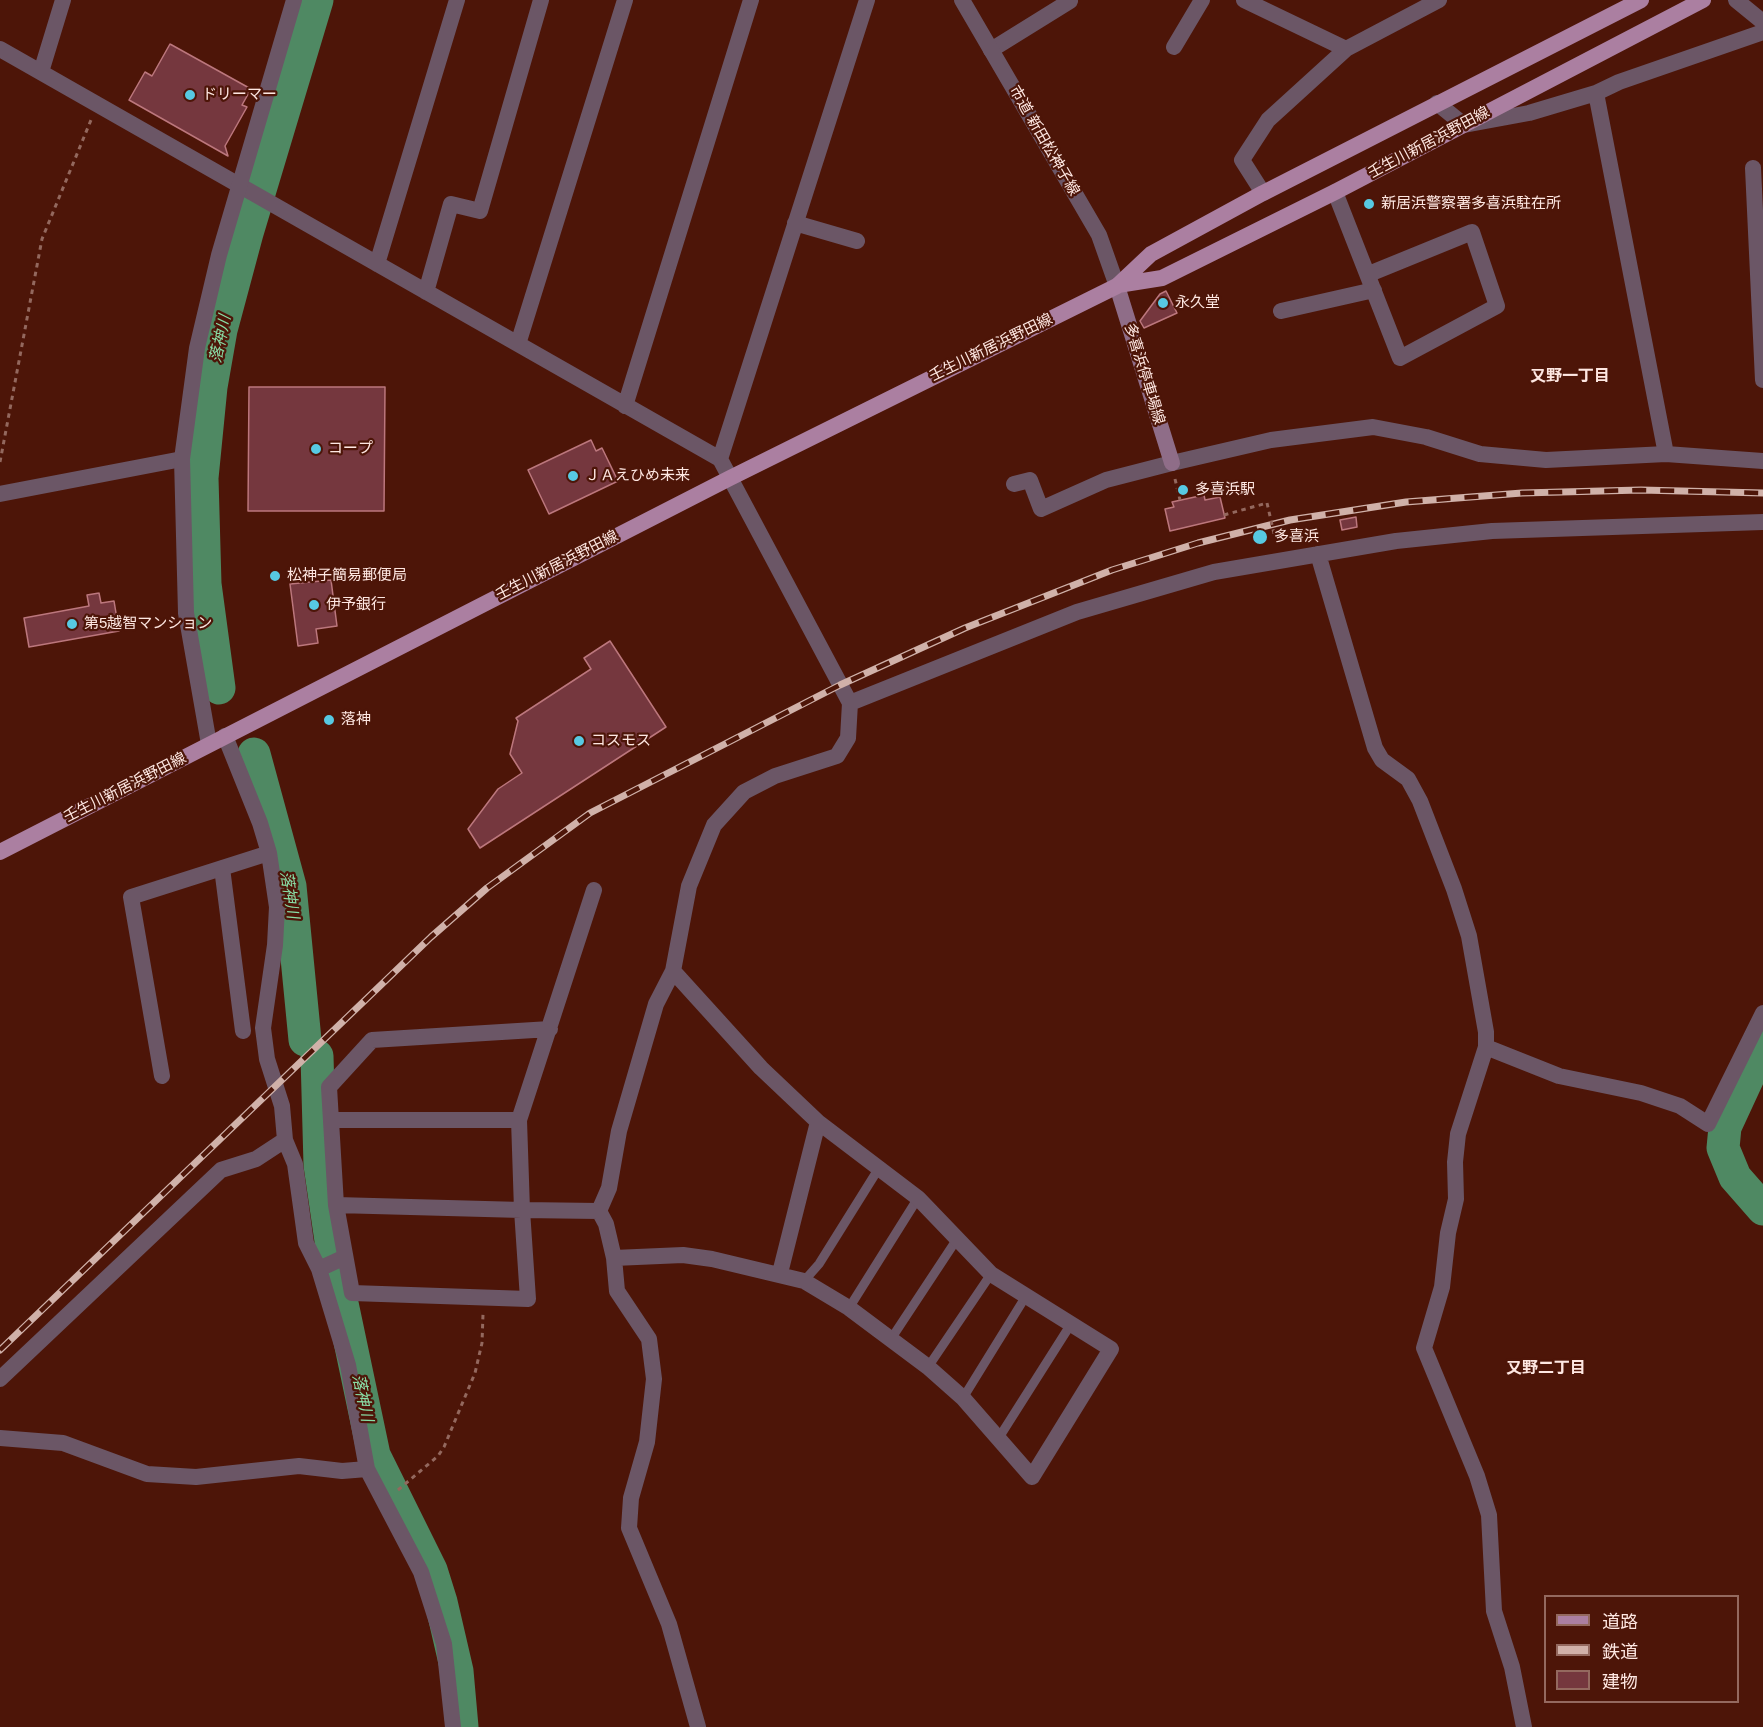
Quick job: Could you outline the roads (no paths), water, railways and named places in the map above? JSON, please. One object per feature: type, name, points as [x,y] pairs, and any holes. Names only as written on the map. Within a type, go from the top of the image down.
[{"type":"main road","name":"壬生川新居浜野田線","points":[[1117,286],[1151,254],[1263,193],[1641,0]]},
{"type":"main road","name":"壬生川新居浜野田線","points":[[0,852],[730,478],[1117,286],[1162,278],[1335,192],[1703,0]]},
{"type":"main road","name":"多喜浜停車場線","points":[[1117,286],[1172,463]]},
{"type":"street","points":[[41,72],[63,0]]},
{"type":"street","points":[[209,744],[186,613],[182,459],[197,348],[219,255],[244,188],[294,0]]},
{"type":"street","points":[[377,264],[457,0]]},
{"type":"street","points":[[426,292],[452,204],[480,211],[542,0]]},
{"type":"street","points":[[518,344],[625,0]]},
{"type":"street","points":[[625,406],[751,0]]},
{"type":"street","points":[[720,459],[867,0]]},
{"type":"street","name":"市道 新田松神子線","points":[[962,0],[1100,235],[1117,286]]},
{"type":"street","points":[[1174,47],[1202,0]]},
{"type":"street","points":[[1244,0],[1346,49]]},
{"type":"street","points":[[1263,193],[1242,160],[1268,120],[1346,49],[1439,0]]},
{"type":"street","points":[[1736,0],[1763,22]]},
{"type":"street","points":[[991,50],[1070,1]]},
{"type":"street","points":[[1437,103],[1464,124],[1529,112],[1596,93],[1619,82],[1763,32]]},
{"type":"street","points":[[0,49],[720,459],[850,703],[848,738],[837,756],[775,776],[744,792],[714,825],[689,886],[673,970],[656,1004],[619,1131],[609,1188],[599,1210]]},
{"type":"street","points":[[1596,93],[1666,454]]},
{"type":"street","points":[[1753,168],[1763,380]]},
{"type":"street","points":[[1281,311],[1371,282],[1473,232],[1497,306],[1400,358],[1371,282],[1335,192]]},
{"type":"street","points":[[795,223],[857,241]]},
{"type":"street","points":[[1014,484],[1030,480],[1041,509],[1106,480],[1172,463],[1271,440],[1372,427],[1426,437],[1480,454],[1546,460],[1666,454],[1763,461]]},
{"type":"street","points":[[0,494],[182,459]]},
{"type":"street","points":[[850,703],[1077,612],[1214,572],[1396,541],[1492,531],[1763,522]]},
{"type":"street","points":[[1318,554],[1374,748],[1382,760],[1408,779],[1420,801],[1454,889],[1468,936],[1486,1047],[1458,1134],[1455,1162],[1456,1199],[1448,1233],[1442,1287],[1424,1348],[1478,1476],[1489,1515],[1494,1611],[1512,1667],[1524,1727]]},
{"type":"street","points":[[225,736],[260,823],[269,853],[277,907],[263,1028],[267,1059],[282,1106],[285,1140],[295,1164],[306,1243],[320,1268],[348,1365],[367,1469],[421,1572],[444,1644],[453,1727]]},
{"type":"street","points":[[162,1076],[131,897],[269,853]]},
{"type":"street","points":[[222,868],[243,1031]]},
{"type":"street","points":[[550,1029],[372,1040],[328,1087],[336,1204],[351,1293],[528,1299],[519,1120],[550,1029],[594,890]]},
{"type":"street","points":[[614,1258],[683,1255],[780,1273],[804,1281],[849,1308],[928,1367],[963,1398],[999,1436],[1032,1477],[1112,1349],[991,1274],[918,1198],[818,1122],[761,1068],[673,970]]},
{"type":"street","points":[[1486,1047],[1559,1076],[1641,1093],[1680,1106],[1708,1124],[1763,1013]]},
{"type":"street","points":[[331,1120],[519,1120]]},
{"type":"street","points":[[780,1273],[818,1122]]},
{"type":"street","points":[[0,1379],[221,1170],[256,1159],[285,1140]]},
{"type":"street","points":[[336,1204],[599,1210]]},
{"type":"street","points":[[599,1210],[606,1224],[614,1258],[617,1291],[649,1339],[654,1379],[647,1442],[631,1498],[629,1528],[647,1566],[669,1624],[698,1727]]},
{"type":"street","points":[[320,1268],[345,1258]]},
{"type":"street","points":[[0,1438],[63,1443],[147,1474],[196,1477],[299,1466],[342,1471],[367,1469]]},
{"type":"lane","points":[[804,1281],[819,1264],[879,1168]]},
{"type":"lane","points":[[849,1308],[918,1198]]},
{"type":"lane","points":[[891,1339],[957,1239]]},
{"type":"lane","points":[[928,1367],[991,1274]]},
{"type":"lane","points":[[963,1398],[1026,1296]]},
{"type":"lane","points":[[999,1436],[1071,1324]]},
{"type":"waterway","name":"落神川","points":[[219,688],[205,584],[202,478],[211,387],[221,330],[247,233],[317,0]]},
{"type":"waterway","name":"落神川","points":[[254,754],[290,886],[305,1040]]},
{"type":"waterway","points":[[1763,1045],[1725,1127],[1723,1148],[1735,1177],[1763,1209]]},
{"type":"waterway","name":"落神川","points":[[317,1056],[320,1165],[336,1275],[374,1455],[431,1570],[457,1671],[462,1727]]},
{"type":"railway","points":[[0,1350],[431,937],[487,888],[590,813],[840,685],[965,628],[1112,570],[1198,543],[1290,520],[1406,502],[1522,493],[1641,490],[1763,493]]},
{"type":"place","name":"ドリーマー","points":[[190,95]]},
{"type":"place","name":"新居浜警察署多喜浜駐在所","points":[[1369,204]]},
{"type":"place","name":"永久堂","points":[[1163,303]]},
{"type":"place","name":"コープ","points":[[316,449]]},
{"type":"place","name":"ＪＡえひめ未来","points":[[573,476]]},
{"type":"place","name":"多喜浜駅","points":[[1183,490]]},
{"type":"place","name":"多喜浜","points":[[1260,537]]},
{"type":"place","name":"松神子簡易郵便局","points":[[275,576]]},
{"type":"place","name":"伊予銀行","points":[[314,605]]},
{"type":"place","name":"第5越智マンション","points":[[72,624]]},
{"type":"place","name":"落神","points":[[329,720]]},
{"type":"place","name":"コスモス","points":[[579,741]]},
{"type":"district","name":"又野一丁目","points":[[1570,377]]},
{"type":"district","name":"又野二丁目","points":[[1546,1369]]}]
